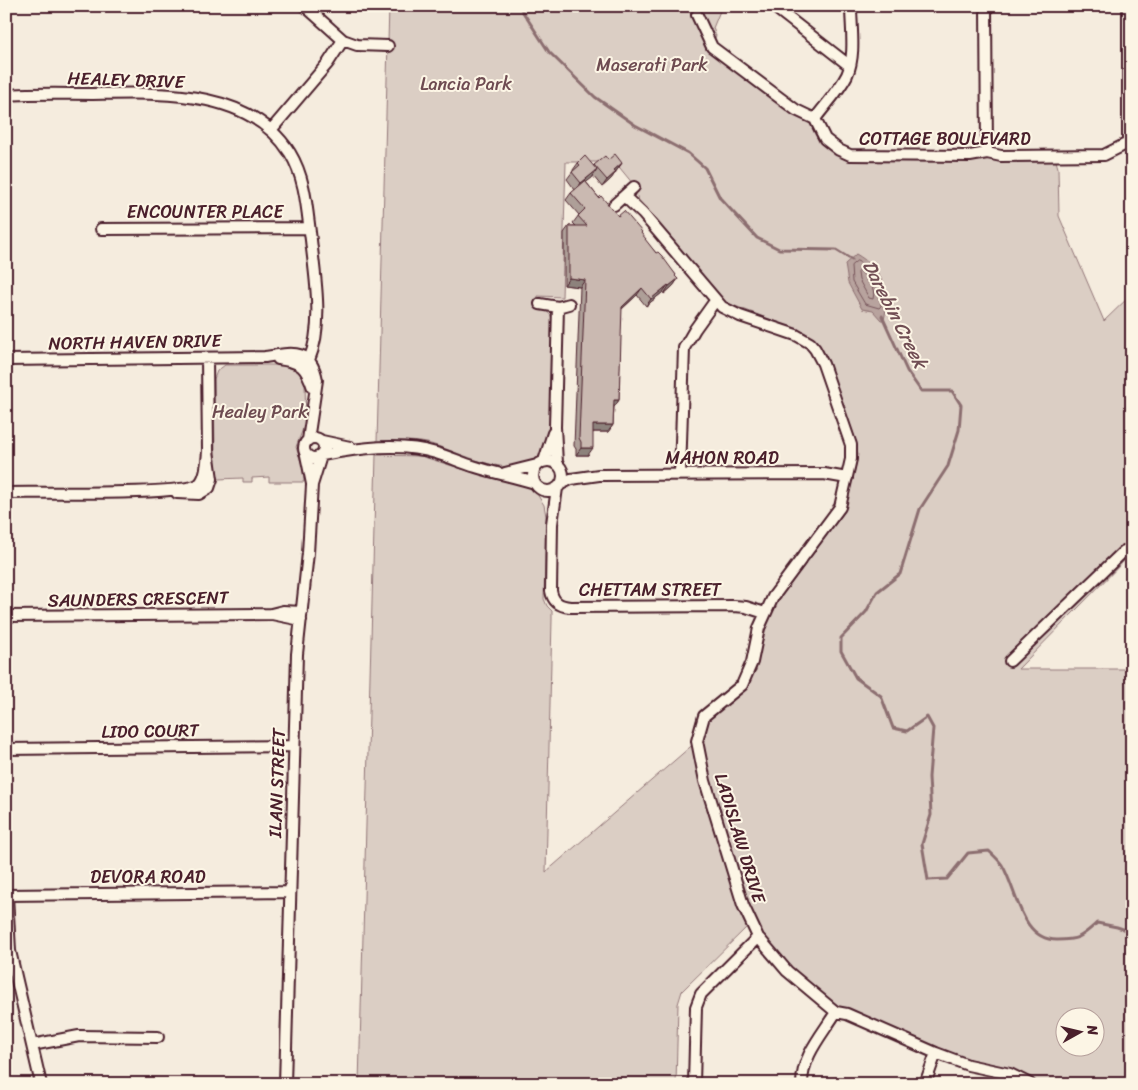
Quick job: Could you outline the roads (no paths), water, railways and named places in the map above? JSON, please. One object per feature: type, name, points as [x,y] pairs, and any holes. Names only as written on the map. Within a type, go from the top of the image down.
[{"type":"street","points":[[305,6],[343,40],[357,45],[388,46]]},
{"type":"street","points":[[773,6],[850,66]]},
{"type":"street","points":[[697,15],[712,47],[796,110],[815,119],[842,84],[850,66],[852,49],[851,6]]},
{"type":"street","points":[[986,6],[987,153]]},
{"type":"street","points":[[1128,6],[1130,144]]},
{"type":"street","points":[[271,130],[328,63],[343,40]]},
{"type":"street","name":"HEALEY DRIVE","points":[[6,95],[171,94],[238,109],[252,116],[271,130],[290,154],[298,168],[304,187],[315,278],[316,325],[304,360]]},
{"type":"street","name":"COTTAGE BOULEVARD","points":[[815,119],[825,139],[839,150],[850,155],[970,156],[987,153],[1001,156],[1104,155],[1130,144]]},
{"type":"street","points":[[614,205],[634,187]]},
{"type":"street","points":[[624,196],[644,216],[715,302],[684,348],[680,474]]},
{"type":"street","name":"ENCOUNTER PLACE","points":[[101,228],[309,228]]},
{"type":"street","name":"LADISLAW DRIVE","points":[[715,302],[730,312],[800,337],[815,349],[823,364],[851,445],[848,478],[842,501],[836,514],[774,597],[759,628],[752,662],[742,685],[704,716],[697,741],[705,781],[743,905],[758,936],[787,971],[836,1012],[847,1014],[968,1065],[1010,1074],[1030,1084]]},
{"type":"street","points":[[540,304],[558,307],[568,304]]},
{"type":"street","points":[[308,440],[314,438],[356,448],[424,450],[476,467],[504,473],[549,491],[559,486],[563,476],[559,466],[555,427],[558,307]]},
{"type":"street","name":"NORTH HAVEN DRIVE","points":[[6,360],[265,357],[292,361],[304,360]]},
{"type":"street","points":[[6,493],[164,491],[194,495],[204,492],[209,488],[212,479],[208,451],[207,358]]},
{"type":"street","points":[[304,360],[314,397],[321,440],[325,449],[322,456]]},
{"type":"street","points":[[314,397],[308,440],[304,446],[306,455],[312,458],[356,448]]},
{"type":"street","points":[[538,486],[533,474],[541,463],[555,427]]},
{"type":"street","name":"ILANI STREET","points":[[285,1084],[295,690],[310,536],[312,485],[306,455]]},
{"type":"street","name":"ILANI STREET","points":[[312,485],[322,456]]},
{"type":"street","points":[[504,473],[548,460],[559,466]]},
{"type":"street","name":"MAHON ROAD","points":[[559,466],[596,475]]},
{"type":"street","name":"MAHON ROAD","points":[[559,486],[571,479],[596,475],[824,474],[848,478]]},
{"type":"street","name":"CHETTAM STREET","points":[[538,486],[552,524]]},
{"type":"street","name":"CHETTAM STREET","points":[[559,486],[552,524],[551,592],[555,602],[559,605],[570,607],[734,606],[746,607],[765,613]]},
{"type":"street","points":[[1010,661],[1124,551],[1132,549]]},
{"type":"street","name":"SAUNDERS CRESCENT","points":[[6,616],[271,614],[301,616]]},
{"type":"street","name":"LIDO COURT","points":[[6,749],[294,746]]},
{"type":"street","name":"DEVORA ROAD","points":[[7,894],[289,892]]},
{"type":"street","points":[[7,894],[10,952],[41,1084]]},
{"type":"street","points":[[694,1084],[696,1007],[701,994],[758,936]]},
{"type":"street","points":[[802,1084],[802,1070],[808,1055],[836,1012]]},
{"type":"street","points":[[32,1045],[80,1036],[158,1037]]},
{"type":"street","points":[[924,1084],[936,1053]]},
{"type":"water","points":[[856,254],[872,267],[882,282],[886,300],[884,320],[881,320],[873,311],[862,309],[848,283],[845,264]]},
{"type":"waterway","name":"Darebin Creek","points":[[519,6],[549,52],[595,97],[635,125],[688,153],[705,168],[720,198],[757,238],[779,249],[836,250],[852,260]]},
{"type":"waterway","name":"Darebin Creek","points":[[882,316],[907,371],[921,391],[952,391],[961,405],[959,430],[948,466],[920,509],[900,574],[877,592],[866,612],[841,638],[841,651],[856,678],[881,696],[893,728],[907,731],[927,717],[933,728],[929,777],[931,815],[922,844],[928,880],[947,879],[968,853],[989,851],[1002,865],[1027,923],[1035,932],[1045,938],[1057,940],[1075,938],[1083,935],[1097,923],[1132,932]]},
{"type":"park label","name":"Maserati Park","points":[[652,65]]},
{"type":"park label","name":"Lancia Park","points":[[466,84]]},
{"type":"park label","name":"Healey Park","points":[[260,412]]}]
